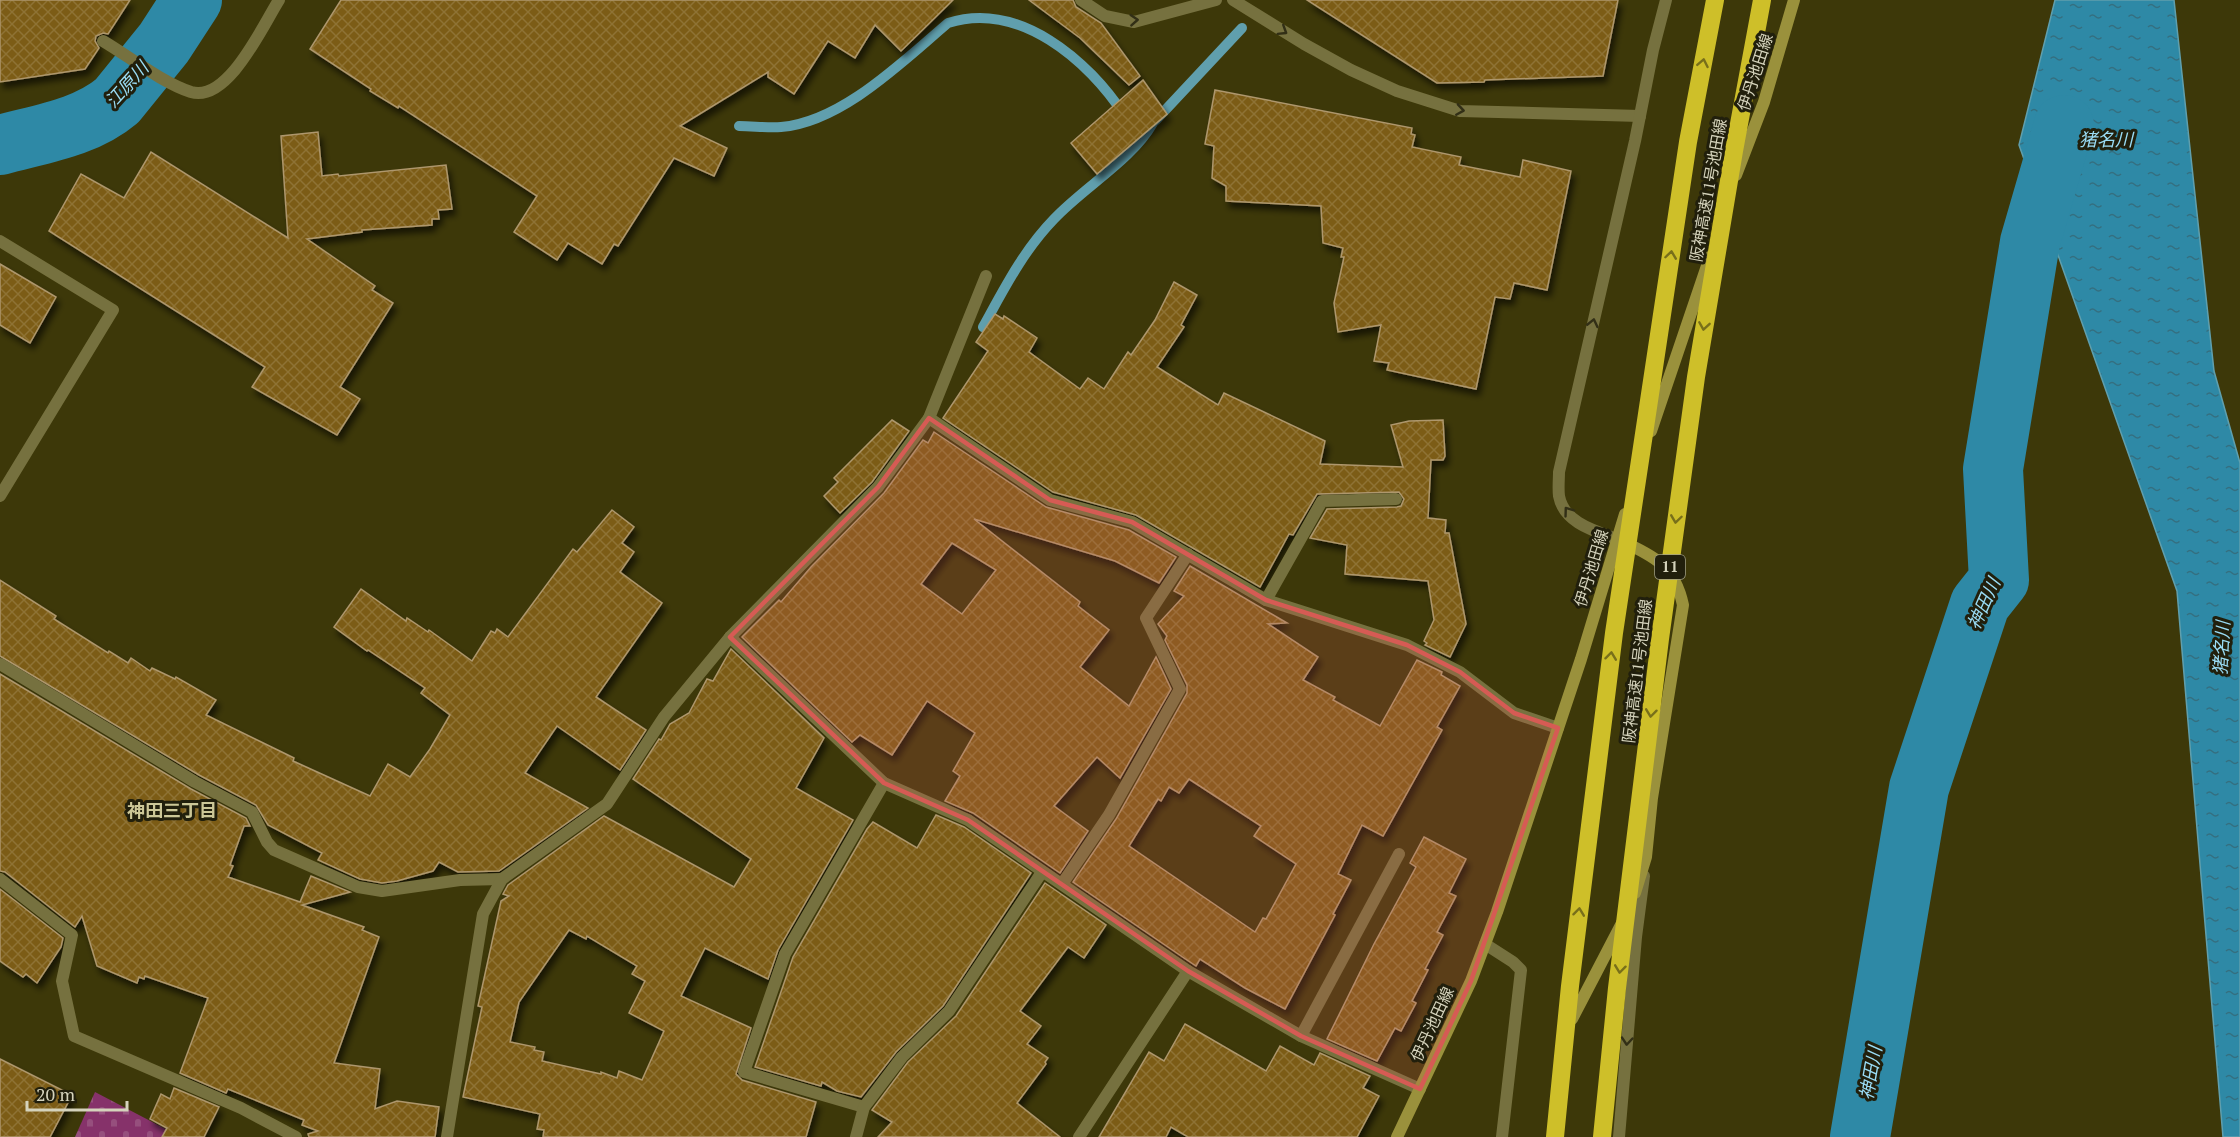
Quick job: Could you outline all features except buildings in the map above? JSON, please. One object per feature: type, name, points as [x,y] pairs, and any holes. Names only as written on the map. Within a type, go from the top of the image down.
[{"type":"highway","name":"阪神高速11号池田線","points":[[1554,1137],[1570,986],[1614,633],[1688,142],[1715,0]]},
{"type":"highway","name":"阪神高速11号池田線","points":[[1602,1137],[1617,988],[1658,651],[1694,388],[1762,0]]},
{"type":"main road","name":"伊丹池田線","points":[[1397,1137],[1471,981],[1518,854],[1668,377],[1717,237],[1733,183],[1764,102],[1794,0]]},
{"type":"main road","points":[[1554,1137],[1560,1067],[1573,1013],[1629,909],[1646,857],[1652,798],[1683,605],[1679,587],[1671,572],[1641,549],[1617,539]]},
{"type":"street","points":[[107,43],[175,84],[194,93],[207,92],[222,84],[241,62],[279,0]]},
{"type":"street","points":[[1081,0],[1105,16],[1134,22],[1216,0]]},
{"type":"street","points":[[1233,0],[1304,45],[1351,70],[1397,91],[1460,111],[1640,116]]},
{"type":"street","points":[[1617,539],[1584,527],[1568,515],[1559,497],[1559,472],[1666,0]]},
{"type":"street","points":[[0,241],[112,310],[0,496]]},
{"type":"street","points":[[447,1137],[483,914],[502,879],[607,804],[663,717],[730,637],[878,487],[929,418],[986,276]]},
{"type":"street","points":[[929,418],[1050,500],[1132,522],[1266,600],[1407,645],[1460,672],[1514,713],[1558,728]]},
{"type":"street","points":[[1266,600],[1322,501],[1396,499]]},
{"type":"street","points":[[1062,884],[1109,815],[1180,689],[1146,618],[1188,554]]},
{"type":"street","points":[[730,637],[884,783],[968,820],[1188,971],[1301,1036],[1420,1089]]},
{"type":"street","points":[[0,664],[195,782],[252,812],[267,842],[274,850],[358,887],[382,891],[460,880],[502,879]]},
{"type":"street","points":[[864,1107],[744,1072],[785,954],[884,783]]},
{"type":"street","points":[[1301,1036],[1400,854]]},
{"type":"street","points":[[1619,1137],[1636,937],[1646,857]]},
{"type":"street","points":[[856,1137],[864,1107],[902,1057],[950,1011],[1042,872]]},
{"type":"street","points":[[0,879],[72,935],[62,981],[74,1036],[241,1108],[296,1137]]},
{"type":"street","points":[[1485,944],[1514,962],[1521,970],[1502,1137]]},
{"type":"street","points":[[1079,1137],[1188,971]]},
{"type":"highlighted area","points":[[929,418],[1050,500],[1132,522],[1266,600],[1407,645],[1460,672],[1514,713],[1558,728],[1471,981],[1420,1089],[1301,1036],[1188,971],[968,820],[884,783],[730,637],[878,487]]},
{"type":"green space","points":[[95,1092],[181,1137],[75,1137]]},
{"type":"water","name":"猪名川","points":[[2055,0],[2174,0],[2214,371],[2240,463],[2240,1137],[2223,1137],[2177,591],[2019,145]]},
{"type":"waterway","name":"江原川","points":[[0,145],[76,124],[91,118],[117,101],[164,43],[192,0]]},
{"type":"waterway","points":[[739,126],[781,127],[804,123],[826,114],[849,102],[870,87],[948,23],[975,18],[1001,20],[1026,28],[1050,40],[1092,75],[1124,115]]},
{"type":"waterway","points":[[1156,120],[1242,28]]},
{"type":"waterway","points":[[983,327],[1015,271],[1043,231],[1066,207],[1133,149],[1153,123]]},
{"type":"waterway","name":"神田川","points":[[1860,1137],[1919,788],[1980,604],[1999,580],[1993,469],[2030,242],[2064,125]]},
{"type":"district","name":"神田三丁目","points":[[172,811]]}]
